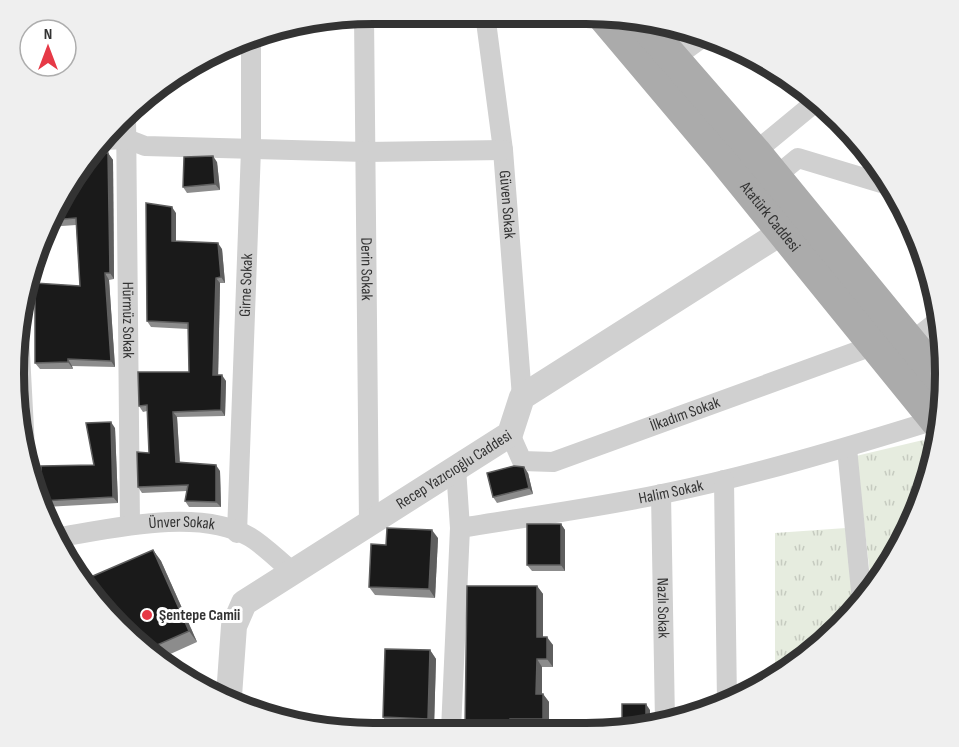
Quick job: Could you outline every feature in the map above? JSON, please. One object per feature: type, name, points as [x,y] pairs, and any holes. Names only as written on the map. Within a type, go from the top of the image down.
[{"type":"main road","name":"Atatürk Caddesi","points":[[610,25],[932,416]]},
{"type":"main road","points":[[649,30],[775,177],[935,372]]},
{"type":"street","name":"Derin Sokak","points":[[364,24],[369,524]]},
{"type":"street","name":"Güven Sokak","points":[[486,24],[503,150],[522,397]]},
{"type":"street","points":[[673,59],[696,42]]},
{"type":"street","name":"Girne Sokak","points":[[237,533],[251,149],[251,47]]},
{"type":"street","points":[[754,152],[810,106]]},
{"type":"street","name":"Hürmüz Sokak","points":[[126,126],[130,525]]},
{"type":"street","points":[[114,140],[127,139],[145,146],[251,149],[366,152],[503,150]]},
{"type":"street","points":[[775,177],[798,158],[878,182]]},
{"type":"street","points":[[522,397],[782,232]]},
{"type":"street","points":[[910,342],[932,325]]},
{"type":"street","name":"İlkadım Sokak","points":[[510,434],[522,461],[553,462],[861,350],[871,341]]},
{"type":"street","name":"Recep Yazıcıoğlu Caddesi","points":[[229,691],[234,626],[244,603],[510,434],[522,397]]},
{"type":"street","name":"Halim Sokak","points":[[460,528],[661,494],[724,480],[847,448],[931,422]]},
{"type":"street","points":[[847,448],[861,589]]},
{"type":"street","points":[[451,723],[460,528],[456,468]]},
{"type":"street","points":[[724,480],[727,693]]},
{"type":"street","name":"Nazlı Sokak","points":[[661,494],[665,714]]},
{"type":"street","name":"Ünver Sokak","points":[[65,536],[152,522],[204,525],[249,537],[293,572]]},
{"type":"green space","points":[[923,440],[927,445],[916,486],[899,528],[870,576],[856,456]]},
{"type":"green space","points":[[846,528],[853,598],[833,621],[775,667],[775,533]]},
{"type":"building","points":[[102,153],[108,153],[110,273],[105,273],[111,361],[68,359],[68,362],[35,363],[36,283],[80,286],[76,218],[60,219],[83,179]]},
{"type":"building","points":[[213,156],[215,184],[183,187],[184,157]]},
{"type":"building","points":[[146,203],[172,207],[172,241],[218,243],[221,277],[216,278],[213,375],[222,375],[221,410],[173,412],[176,462],[216,465],[216,502],[185,501],[188,485],[138,487],[137,452],[149,453],[147,405],[139,406],[138,372],[189,372],[188,323],[147,321]]},
{"type":"building","points":[[111,422],[113,497],[49,501],[41,480],[41,466],[94,465],[86,423]]},
{"type":"building","points":[[514,466],[524,467],[529,488],[493,497],[487,473]]},
{"type":"building","points":[[527,524],[561,524],[561,565],[527,565]]},
{"type":"building","points":[[387,528],[432,530],[429,589],[369,587],[371,544],[386,545]]},
{"type":"building","name":"Şentepe Camii","points":[[153,550],[189,631],[155,646],[126,621],[90,577]]},
{"type":"building","points":[[467,586],[537,586],[537,637],[547,637],[547,659],[537,659],[536,694],[543,694],[543,719],[510,719],[510,723],[465,723]]},
{"type":"building","points":[[385,649],[430,650],[428,719],[383,717]]},
{"type":"building","points":[[622,704],[646,704],[646,717],[622,721]]},
{"type":"place","name":"Şentepe Camii","points":[[147,615]]}]
